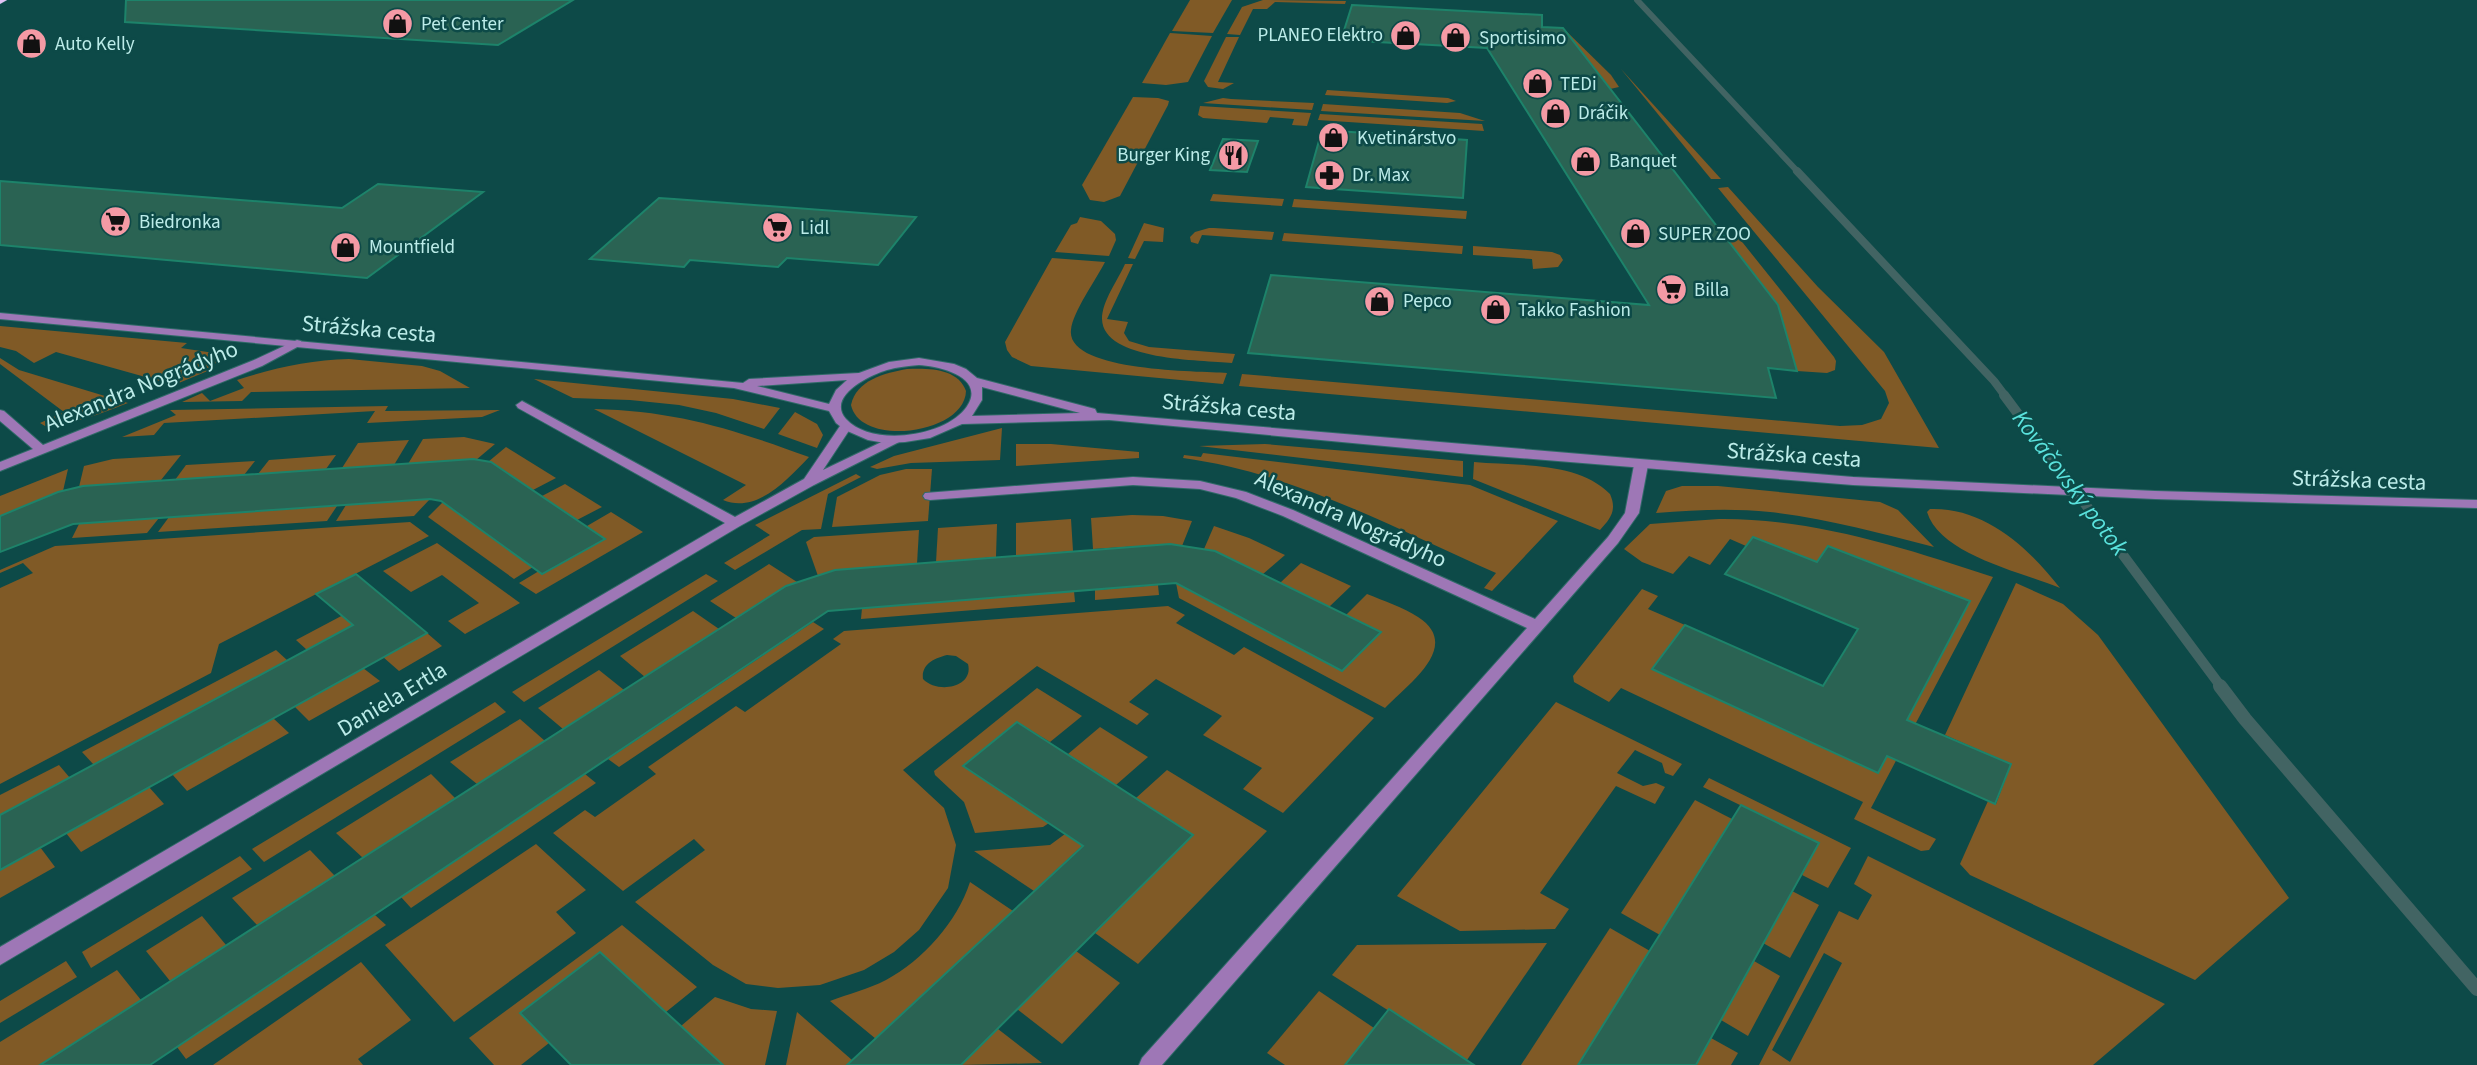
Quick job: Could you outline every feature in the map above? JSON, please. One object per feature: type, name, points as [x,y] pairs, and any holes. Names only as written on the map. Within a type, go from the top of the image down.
[{"type":"street","name":"Strážska cesta","points":[[0,316],[734,384],[835,409],[842,391],[861,376]]},
{"type":"street","name":"Alexandra Nográdyho","points":[[0,467],[258,363],[297,344]]},
{"type":"street","name":"Strážska cesta","points":[[734,384],[861,376],[894,364],[921,362],[952,367],[973,381],[1109,416]]},
{"type":"street","points":[[959,420],[975,404],[978,392],[973,381]]},
{"type":"street","points":[[522,405],[735,523]]},
{"type":"street","points":[[835,409],[836,415],[846,426]]},
{"type":"street","points":[[0,414],[41,450]]},
{"type":"street","name":"Strážska cesta","points":[[846,426],[868,436],[899,439],[932,433],[959,420],[1109,416],[1641,465],[1853,481],[2148,494],[2477,504]]},
{"type":"street","name":"Daniela Ertla","points":[[809,482],[846,426]]},
{"type":"street","name":"Daniela Ertla","points":[[0,957],[735,523],[809,482],[899,439]]},
{"type":"street","points":[[1149,1065],[1613,540],[1632,513],[1641,465]]},
{"type":"street","name":"Alexandra Nográdyho","points":[[930,496],[1133,481],[1200,485],[1241,495],[1288,513],[1536,626]]},
{"type":"shaded area","points":[[1190,0],[1232,0],[1213,33],[1172,31]]},
{"type":"shaded area","points":[[1263,0],[1346,1],[1345,4],[1275,2],[1267,9],[1253,9],[1240,35],[1227,34],[1242,7]]},
{"type":"shaded area","points":[[1563,28],[1611,75],[1619,87],[1610,89]]},
{"type":"shaded area","points":[[1170,33],[1212,36],[1188,82],[1166,85],[1142,83]]},
{"type":"shaded area","points":[[1226,37],[1239,37],[1218,82],[1234,83],[1223,89],[1208,87],[1204,81]]},
{"type":"shaded area","points":[[1621,69],[1721,179],[1711,179]]},
{"type":"shaded area","points":[[1327,90],[1448,98],[1456,101],[1447,103],[1325,95]]},
{"type":"shaded area","points":[[1133,97],[1169,101],[1120,196],[1104,202],[1090,200],[1082,185]]},
{"type":"shaded area","points":[[1223,98],[1314,103],[1312,110],[1203,103]]},
{"type":"shaded area","points":[[1323,104],[1460,113],[1485,121],[1321,111]]},
{"type":"shaded area","points":[[1200,106],[1311,113],[1307,126],[1292,125],[1294,119],[1270,117],[1267,123],[1203,118],[1198,115]]},
{"type":"shaded area","points":[[1320,114],[1482,124],[1484,131],[1318,120]]},
{"type":"shaded area","points":[[1728,187],[1818,287],[1884,352],[1939,448],[1239,386],[1242,374],[1840,426],[1862,425],[1881,419],[1889,403],[1885,391],[1718,188]]},
{"type":"shaded area","points":[[1213,194],[1284,199],[1282,206],[1210,201]]},
{"type":"shaded area","points":[[1294,199],[1467,211],[1466,219],[1292,207]]},
{"type":"shaded area","points":[[1080,217],[1101,221],[1115,234],[1116,240],[1109,256],[1055,252],[1071,225],[1077,223]]},
{"type":"shaded area","points":[[1144,223],[1164,228],[1163,242],[1144,241],[1135,259],[1128,258]]},
{"type":"shaded area","points":[[1209,228],[1274,232],[1272,240],[1202,235],[1198,244],[1191,242],[1190,237],[1195,232]]},
{"type":"shaded area","points":[[1284,233],[1463,246],[1462,254],[1282,241]]},
{"type":"shaded area","points":[[1724,236],[1739,238],[1834,357],[1835,370],[1827,373],[1797,371],[1778,305]]},
{"type":"shaded area","points":[[1473,246],[1552,252],[1560,255],[1563,260],[1558,267],[1533,269],[1532,259],[1473,255]]},
{"type":"shaded area","points":[[1052,258],[1105,262],[1073,322],[1071,330],[1075,344],[1089,354],[1111,362],[1164,370],[1227,373],[1223,384],[1031,366],[1012,357],[1005,342]]},
{"type":"shaded area","points":[[1125,264],[1133,264],[1107,319],[1128,322],[1124,333],[1129,341],[1149,347],[1235,354],[1232,363],[1156,356],[1136,351],[1119,343],[1107,333],[1102,319],[1103,312],[1107,298]]},
{"type":"shaded area","points":[[0,326],[187,343],[181,348],[214,353],[218,360],[210,370],[174,385],[56,352],[34,363],[16,351],[0,347]]},
{"type":"shaded area","points":[[0,358],[19,370],[128,403],[75,421],[45,426],[40,423],[64,412],[0,364]]},
{"type":"shaded area","points":[[349,359],[422,366],[440,371],[470,388],[251,392],[242,401],[182,402],[202,393],[210,401],[244,388],[237,380],[265,372],[306,363]]},
{"type":"shaded area","points":[[907,369],[933,369],[956,378],[966,391],[961,406],[949,417],[932,426],[912,430],[891,431],[873,427],[858,419],[851,405],[859,389],[873,379]]},
{"type":"shaded area","points":[[534,379],[733,399],[780,408],[764,429],[716,413],[679,405],[573,398]]},
{"type":"shaded area","points":[[388,406],[385,411],[500,410],[482,417],[367,423],[375,411],[164,423],[154,435],[122,437],[176,415],[170,410]]},
{"type":"shaded area","points":[[594,409],[652,413],[704,423],[809,457],[771,492],[748,502],[736,503],[723,500],[746,485]]},
{"type":"shaded area","points":[[795,412],[817,424],[823,435],[817,448],[778,434]]},
{"type":"shaded area","points":[[1002,428],[1000,460],[911,463],[877,469],[870,467],[894,456]]},
{"type":"shaded area","points":[[464,437],[495,444],[476,460],[408,464],[423,439]]},
{"type":"shaded area","points":[[409,440],[394,465],[342,468],[358,443]]},
{"type":"shaded area","points":[[1016,444],[1051,444],[1139,452],[1139,458],[1016,466]]},
{"type":"shaded area","points":[[1265,444],[1463,461],[1463,477],[1199,446]]},
{"type":"shaded area","points":[[506,447],[556,478],[533,490],[488,462]]},
{"type":"shaded area","points":[[1203,453],[1470,485],[1558,521],[1492,591],[1484,588],[1496,573],[1343,504],[1264,476],[1183,458],[1184,455],[1201,457]]},
{"type":"shaded area","points":[[181,455],[161,480],[79,487],[84,466],[113,459]]},
{"type":"shaded area","points":[[336,455],[326,469],[258,474],[269,460]]},
{"type":"shaded area","points":[[255,461],[244,475],[175,480],[186,465]]},
{"type":"shaded area","points":[[1474,462],[1546,467],[1581,476],[1597,483],[1610,494],[1612,514],[1600,530],[1473,479]]},
{"type":"shaded area","points":[[68,469],[63,491],[0,516],[0,496]]},
{"type":"shaded area","points":[[906,469],[932,469],[928,521],[832,527],[837,497],[880,475]]},
{"type":"shaded area","points":[[856,474],[861,477],[828,494],[821,529],[802,530],[735,570],[724,563],[770,535],[755,525]]},
{"type":"shaded area","points":[[565,484],[602,507],[577,520],[542,496]]},
{"type":"shaded area","points":[[1682,486],[1718,486],[1880,502],[1898,510],[1934,547],[1832,522],[1770,512],[1713,510],[1656,513],[1666,491]]},
{"type":"shaded area","points":[[430,499],[414,516],[336,521],[346,505]]},
{"type":"shaded area","points":[[443,502],[533,567],[514,579],[428,517]]},
{"type":"shaded area","points":[[337,506],[327,521],[158,532],[169,517]]},
{"type":"shaded area","points":[[1930,509],[1969,515],[2004,533],[2034,558],[2060,588],[1965,551],[1935,527],[1927,512]]},
{"type":"shaded area","points":[[611,512],[643,532],[536,594],[519,583],[539,571],[543,574],[604,539],[587,526]]},
{"type":"shaded area","points":[[1132,515],[1192,521],[1182,546],[1170,544],[1093,549],[1091,518]]},
{"type":"shaded area","points":[[159,518],[147,533],[72,538],[79,524]]},
{"type":"shaded area","points":[[1071,519],[1073,551],[1016,556],[1016,523]]},
{"type":"shaded area","points":[[1719,519],[1754,520],[1824,529],[1892,546],[1993,577],[1871,808],[1936,839],[1929,850],[1921,851],[1854,819],[1863,802],[1621,688],[1609,702],[1574,682],[1573,676],[1642,589],[1658,596],[1648,609],[1685,625],[1653,669],[1878,773],[1970,601],[1828,546],[1817,562],[1754,537],[1746,546],[1730,539],[1710,565],[1689,556],[1673,574],[1642,562],[1624,549],[1650,524]]},
{"type":"shaded area","points":[[410,522],[429,536],[219,644],[211,673],[0,784],[0,588],[33,573],[23,563],[0,573],[0,570],[55,546]]},
{"type":"shaded area","points":[[997,524],[996,557],[936,562],[938,528]]},
{"type":"shaded area","points":[[1214,526],[1249,538],[1285,555],[1263,574],[1204,549]]},
{"type":"shaded area","points":[[919,530],[917,564],[818,576],[806,542],[814,537]]},
{"type":"shaded area","points":[[437,543],[520,603],[465,634],[448,621],[479,603],[442,575],[411,592],[383,571]]},
{"type":"shaded area","points":[[1301,563],[1351,586],[1329,607],[1280,583]]},
{"type":"shaded area","points":[[769,564],[797,582],[786,586],[736,618],[710,601]]},
{"type":"shaded area","points":[[706,574],[718,581],[524,702],[512,692]]},
{"type":"shaded area","points":[[1176,583],[1342,670],[1346,615],[1367,594],[1418,617],[1430,628],[1435,640],[1433,652],[1417,676],[1385,708],[1179,598]]},
{"type":"shaded area","points":[[2016,583],[2063,604],[2098,635],[2289,898],[2195,980],[1970,875],[1960,864],[1988,801],[1996,804],[2011,764],[1945,735]]},
{"type":"shaded area","points":[[1158,585],[1159,595],[1095,600],[1095,590]]},
{"type":"shaded area","points":[[1074,591],[1075,602],[861,619],[862,608]]},
{"type":"shaded area","points":[[381,595],[393,604],[307,650],[296,640]]},
{"type":"shaded area","points":[[1168,606],[1185,615],[1176,623],[1234,655],[1244,647],[1374,718],[1283,813],[1243,789],[1262,768],[1203,735],[1222,716],[1156,679],[1129,702],[1149,714],[1137,725],[1037,666],[903,770],[944,808],[956,845],[948,888],[919,930],[894,952],[864,970],[820,985],[778,988],[746,984],[713,965],[635,902],[705,850],[694,839],[623,891],[553,833],[585,810],[595,817],[656,774],[648,767],[736,706],[745,712],[841,644],[833,639],[844,631]],"holes":[[[947,655],[956,656],[968,664],[968,672],[960,683],[945,687],[929,684],[923,679],[924,669],[930,662]]]},
{"type":"shaded area","points":[[693,611],[719,629],[645,677],[620,656]]},
{"type":"shaded area","points":[[813,622],[824,629],[619,767],[608,759]]},
{"type":"shaded area","points":[[427,633],[442,646],[399,671],[383,657]]},
{"type":"shaded area","points":[[276,650],[288,661],[94,765],[82,752]]},
{"type":"shaded area","points":[[363,668],[380,681],[309,721],[294,706]]},
{"type":"shaded area","points":[[599,670],[624,690],[563,729],[538,708]]},
{"type":"shaded area","points":[[1037,688],[1082,716],[1050,742],[1017,722],[963,766],[1049,823],[1043,827],[975,833],[964,802],[934,771]]},
{"type":"shaded area","points":[[495,702],[506,712],[264,862],[252,849]]},
{"type":"shaded area","points":[[1556,702],[1682,764],[1673,776],[1665,773],[1662,763],[1635,750],[1617,773],[1643,786],[1656,783],[1665,787],[1655,804],[1616,786],[1540,893],[1569,909],[1555,929],[1460,931],[1397,896]]},
{"type":"shaded area","points":[[273,718],[289,733],[187,791],[172,774]]},
{"type":"shaded area","points":[[520,719],[545,741],[477,784],[450,762]]},
{"type":"shaded area","points":[[1100,727],[1148,757],[1116,785],[1068,754]]},
{"type":"shaded area","points":[[59,765],[70,778],[0,815],[0,795]]},
{"type":"shaded area","points":[[1167,770],[1267,831],[1138,964],[1095,933],[1193,835],[1136,798]]},
{"type":"shaded area","points":[[431,774],[455,798],[363,858],[336,833]]},
{"type":"shaded area","points":[[585,774],[596,783],[411,908],[401,897]]},
{"type":"shaded area","points":[[1709,778],[1851,848],[1828,888],[1802,875],[1818,843],[1703,787]]},
{"type":"shaded area","points":[[149,787],[164,804],[81,852],[66,833]]},
{"type":"shaded area","points":[[1695,800],[1732,819],[1660,935],[1621,913]]},
{"type":"shaded area","points":[[1065,834],[1083,845],[1034,891],[974,851],[1050,845]]},
{"type":"shaded area","points":[[536,844],[586,890],[556,912],[576,933],[454,1022],[385,945]]},
{"type":"shaded area","points":[[40,847],[55,867],[0,898],[0,870]]},
{"type":"shaded area","points":[[310,850],[335,876],[257,925],[232,898]]},
{"type":"shaded area","points":[[240,856],[252,869],[91,968],[82,952]]},
{"type":"shaded area","points":[[1868,856],[2165,1004],[2093,1065],[1759,1065],[1839,911],[1858,920],[1872,895],[1854,884]],"holes":[[[1824,953],[1842,963],[1790,1062],[1772,1050]]]},
{"type":"shaded area","points":[[970,882],[1013,911],[876,1039],[830,1001],[879,983],[913,962],[937,939],[957,911]]},
{"type":"shaded area","points":[[1792,891],[1819,905],[1790,958],[1763,943]]},
{"type":"shaded area","points":[[375,915],[386,925],[186,1059],[177,1047]]},
{"type":"shaded area","points":[[202,916],[226,945],[170,981],[146,951]]},
{"type":"shaded area","points":[[622,925],[697,987],[666,1012],[600,952],[520,1013],[549,1043],[521,1065],[494,1065],[469,1038]]},
{"type":"shaded area","points":[[1610,928],[1650,951],[1578,1065],[1521,1065]]},
{"type":"shaded area","points":[[1547,943],[1467,1060],[1332,975],[1357,945]]},
{"type":"shaded area","points":[[1076,951],[1120,983],[1062,1044],[1017,1009]]},
{"type":"shaded area","points":[[66,961],[77,977],[0,1023],[0,1001]]},
{"type":"shaded area","points":[[1754,961],[1780,976],[1748,1036],[1721,1020]]},
{"type":"shaded area","points":[[361,962],[411,1020],[358,1059],[363,1065],[213,1065]]},
{"type":"shaded area","points":[[117,970],[141,1000],[40,1065],[0,1065],[0,1042]]},
{"type":"shaded area","points":[[1319,991],[1374,1028],[1345,1065],[1285,1065],[1267,1053]]},
{"type":"shaded area","points":[[715,997],[751,1009],[777,1011],[765,1065],[723,1065],[681,1026]]},
{"type":"shaded area","points":[[797,1012],[852,1060],[847,1065],[786,1065]]},
{"type":"shaded area","points":[[998,1029],[1042,1063],[961,1065]]},
{"type":"shaded area","points":[[1711,1038],[1738,1053],[1731,1065],[1696,1065]]},
{"type":"building","points":[[126,0],[573,0],[498,45],[125,22]]},
{"type":"building","points":[[1352,5],[1542,15],[1542,27],[1563,28],[1778,305],[1797,371],[1768,368],[1776,398],[1248,353],[1271,275],[1649,305],[1487,48],[1341,40]]},
{"type":"building","points":[[1322,130],[1467,140],[1463,198],[1306,187]]},
{"type":"building","points":[[1223,139],[1258,141],[1247,172],[1210,170]]},
{"type":"building","points":[[0,181],[342,208],[378,184],[483,192],[367,278],[0,245]]},
{"type":"building","name":"Lidl","points":[[659,198],[916,217],[878,265],[787,258],[778,267],[690,260],[684,267],[590,259]]},
{"type":"building","points":[[473,459],[491,462],[605,539],[542,574],[441,501],[430,499],[73,524],[0,552],[0,516],[58,492],[83,486]]},
{"type":"building","points":[[1753,537],[1817,562],[1828,546],[1970,601],[1907,720],[2011,764],[1995,804],[1887,756],[1878,773],[1652,669],[1685,625],[1823,686],[1858,629],[1725,574]]},
{"type":"building","points":[[1170,544],[1215,551],[1381,632],[1342,671],[1176,583],[828,611],[150,1065],[40,1065],[786,586],[835,570]]},
{"type":"building","points":[[356,574],[427,633],[0,870],[0,815],[353,625],[316,594]]},
{"type":"building","points":[[1017,722],[1193,835],[961,1065],[847,1065],[1083,846],[963,766]]},
{"type":"building","points":[[1741,805],[1819,843],[1696,1065],[1578,1065]]},
{"type":"building","points":[[600,952],[723,1065],[571,1065],[520,1013]]},
{"type":"building","points":[[1389,1009],[1474,1065],[1345,1065]]},
{"type":"waterway","name":"Kováčovský potok","points":[[1637,0],[1799,173]]},
{"type":"waterway","name":"Kováčovský potok","points":[[1797,171],[2006,397]]},
{"type":"waterway","name":"Kováčovský potok","points":[[2004,395],[2222,688]]},
{"type":"waterway","name":"Kováčovský potok","points":[[2220,686],[2245,719],[2477,989]]},
{"type":"place","name":"Pet Center","points":[[398,24]]},
{"type":"place","name":"PLANEO Elektro","points":[[1406,35]]},
{"type":"place","name":"Sportisimo","points":[[1456,38]]},
{"type":"place","name":"Auto Kelly","points":[[32,44]]},
{"type":"place","name":"TEDi","points":[[1537,84]]},
{"type":"place","name":"Dráčik","points":[[1555,113]]},
{"type":"place","name":"Kvetinárstvo","points":[[1334,138]]},
{"type":"place","name":"Burger King","points":[[1233,155]]},
{"type":"place","name":"Banquet","points":[[1586,161]]},
{"type":"place","name":"Dr. Max","points":[[1329,175]]},
{"type":"place","name":"Biedronka","points":[[116,222]]},
{"type":"place","name":"Lidl","points":[[777,228]]},
{"type":"place","name":"SUPER ZOO","points":[[1635,234]]},
{"type":"place","name":"Mountfield","points":[[346,247]]},
{"type":"place","name":"Billa","points":[[1671,290]]},
{"type":"place","name":"Pepco","points":[[1380,301]]},
{"type":"place","name":"Takko Fashion","points":[[1495,310]]}]
